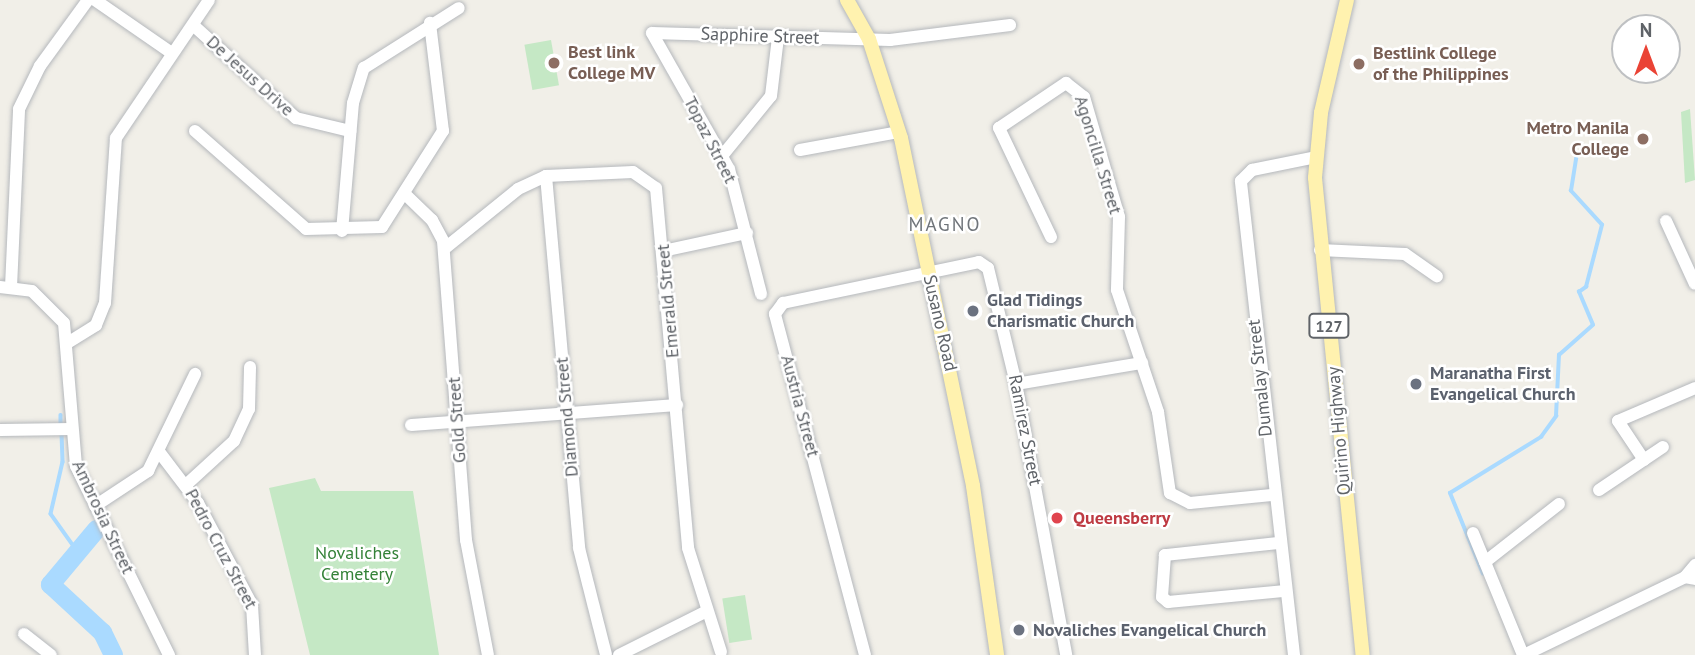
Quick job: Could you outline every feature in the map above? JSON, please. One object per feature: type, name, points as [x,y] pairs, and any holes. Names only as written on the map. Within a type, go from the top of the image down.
[{"type":"main road","name":"Susano Road","points":[[847,0],[869,39],[899,132],[972,486],[997,655]]},
{"type":"main road","name":"Quirino Highway","points":[[1347,0],[1316,157],[1320,250],[1363,655]]},
{"type":"street","points":[[5,287],[19,109],[40,66],[88,0]]},
{"type":"street","points":[[95,0],[170,52]]},
{"type":"street","points":[[69,342],[96,325],[105,303],[116,138],[170,52],[193,25],[209,0]]},
{"type":"street","points":[[342,231],[350,131],[364,68],[430,23],[460,8]]},
{"type":"street","points":[[195,131],[299,225],[342,231],[382,227],[407,196],[445,119],[430,23]]},
{"type":"street","name":"De Jesus Drive","points":[[193,25],[296,118],[350,131]]},
{"type":"street","name":"Sapphire Street","points":[[652,33],[869,39],[1010,26]]},
{"type":"street","name":"Topaz Street","points":[[652,33],[723,156],[747,233],[761,294]]},
{"type":"street","points":[[723,156],[771,96],[778,37]]},
{"type":"street","name":"Agoncilla Street","points":[[1051,237],[999,128],[1066,83],[1084,97],[1119,217],[1117,290],[1158,412],[1173,497],[1199,503],[1272,495]]},
{"type":"street","points":[[800,150],[899,132]]},
{"type":"street","name":"Dumalay Street","points":[[1294,655],[1272,495],[1241,181],[1252,170],[1316,157]]},
{"type":"street","name":"Emerald Street","points":[[444,249],[518,189],[546,176],[615,171],[651,180],[663,251],[688,548],[705,612],[721,652]]},
{"type":"street","name":"Diamond Street","points":[[546,176],[583,577],[606,655]]},
{"type":"street","name":"Gold Street","points":[[407,196],[432,220],[444,249],[469,565],[488,655]]},
{"type":"street","points":[[1666,221],[1691,268],[1695,284]]},
{"type":"street","points":[[663,251],[747,233]]},
{"type":"street","points":[[1320,250],[1405,254],[1437,276]]},
{"type":"street","name":"Ramirez Street","points":[[928,272],[979,262],[988,268],[1016,384],[1038,493],[1066,655]]},
{"type":"street","name":"Austria Street","points":[[865,655],[775,314],[783,303],[928,272]]},
{"type":"street","name":"Ambrosia Street","points":[[5,287],[32,291],[54,308],[69,342],[69,429],[76,466],[169,655]]},
{"type":"street","points":[[1016,384],[1142,363]]},
{"type":"street","points":[[187,484],[234,441],[249,409],[250,367]]},
{"type":"street","points":[[95,506],[138,480],[160,453],[195,374]]},
{"type":"street","points":[[1644,460],[1618,421],[1695,388]]},
{"type":"street","points":[[411,425],[677,405]]},
{"type":"street","points":[[0,430],[69,429]]},
{"type":"street","points":[[1599,490],[1663,447]]},
{"type":"street","name":"Pedro Cruz Street","points":[[160,453],[187,484],[253,605],[255,655]]},
{"type":"street","points":[[1485,562],[1559,504]]},
{"type":"street","points":[[1473,533],[1523,655],[1690,578],[1695,565]]},
{"type":"street","points":[[1278,542],[1165,555],[1162,597],[1168,602],[1285,591]]},
{"type":"street","points":[[619,655],[705,612]]},
{"type":"street","points":[[24,634],[51,655]]},
{"type":"green space","points":[[551,40],[559,85],[532,90],[524,45]]},
{"type":"green space","points":[[1690,109],[1695,180],[1685,183],[1681,112]]},
{"type":"green space","name":"Novaliches Cemetery","points":[[315,478],[321,491],[413,491],[439,655],[310,655],[269,488]]},
{"type":"green space","points":[[745,595],[752,639],[729,643],[722,599]]},
{"type":"waterway","points":[[1483,574],[1450,493],[1541,437],[1556,416],[1559,355],[1593,325],[1579,292],[1586,287],[1602,225],[1571,191],[1576,158]]},
{"type":"waterway","points":[[61,415],[61,425]]},
{"type":"waterway","points":[[62,433],[63,462],[51,514],[78,552]]},
{"type":"waterway","points":[[96,529],[50,584],[102,632],[113,655]]},
{"type":"place","name":"Best link College MV","points":[[554,63]]},
{"type":"place","name":"Bestlink College of the Philippines","points":[[1359,64]]},
{"type":"place","name":"Metro Manila College","points":[[1643,139]]},
{"type":"place","name":"Glad Tidings Charismatic Church","points":[[973,311]]},
{"type":"place","name":"Maranatha First Evangelical Church","points":[[1416,384]]},
{"type":"place","name":"Queensberry","points":[[1057,518]]},
{"type":"place","name":"Novaliches Evangelical Church","points":[[1019,630]]},
{"type":"district","name":"MAGNO","points":[[945,225]]}]
